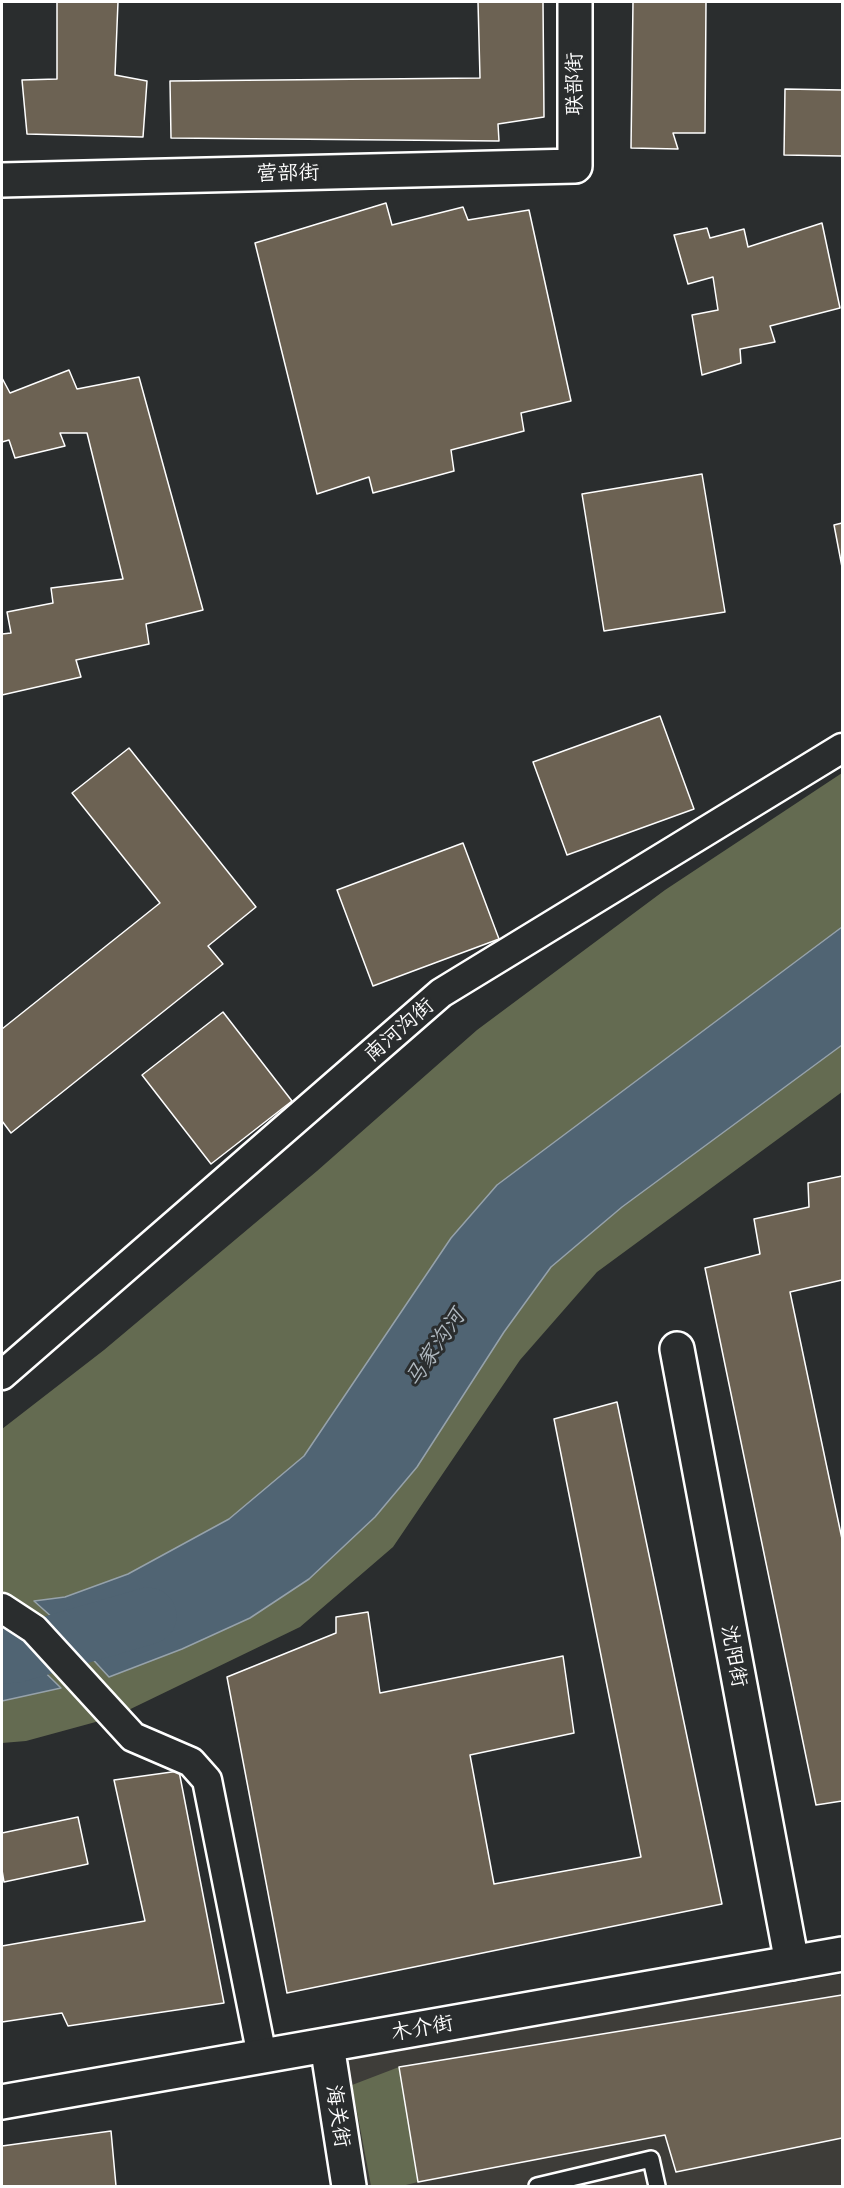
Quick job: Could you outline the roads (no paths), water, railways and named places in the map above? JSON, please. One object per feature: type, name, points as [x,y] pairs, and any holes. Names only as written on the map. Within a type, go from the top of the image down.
[{"type":"street","name":"联部街","points":[[575,2],[575,166]]},
{"type":"street","name":"营部街","points":[[2,180],[575,166]]},
{"type":"street","name":"南河沟街","points":[[2,1375],[441,993],[843,748]]},
{"type":"street","name":"沈阳街","points":[[677,1349],[792,1963]]},
{"type":"street","points":[[2,1608],[34,1629],[133,1737],[190,1762],[207,1780],[262,2056]]},
{"type":"street","name":"木介街","points":[[2,2102],[843,1954]]},
{"type":"street","name":"海关街","points":[[327,2045],[349,2187]]},
{"type":"lane","points":[[537,2187],[651,2159],[657,2187]]},
{"type":"water","points":[[842,927],[842,1045],[622,1207],[551,1267],[504,1332],[417,1467],[375,1517],[309,1579],[250,1618],[182,1649],[109,1677],[63,1627],[34,1601],[65,1597],[128,1574],[229,1519],[304,1456],[451,1238],[497,1185]]},
{"type":"water","points":[[2,1633],[12,1640],[61,1688],[2,1701]]},
{"type":"waterway","name":"马家沟河","points":[[2,1655],[17,1654],[148,1616]]}]
